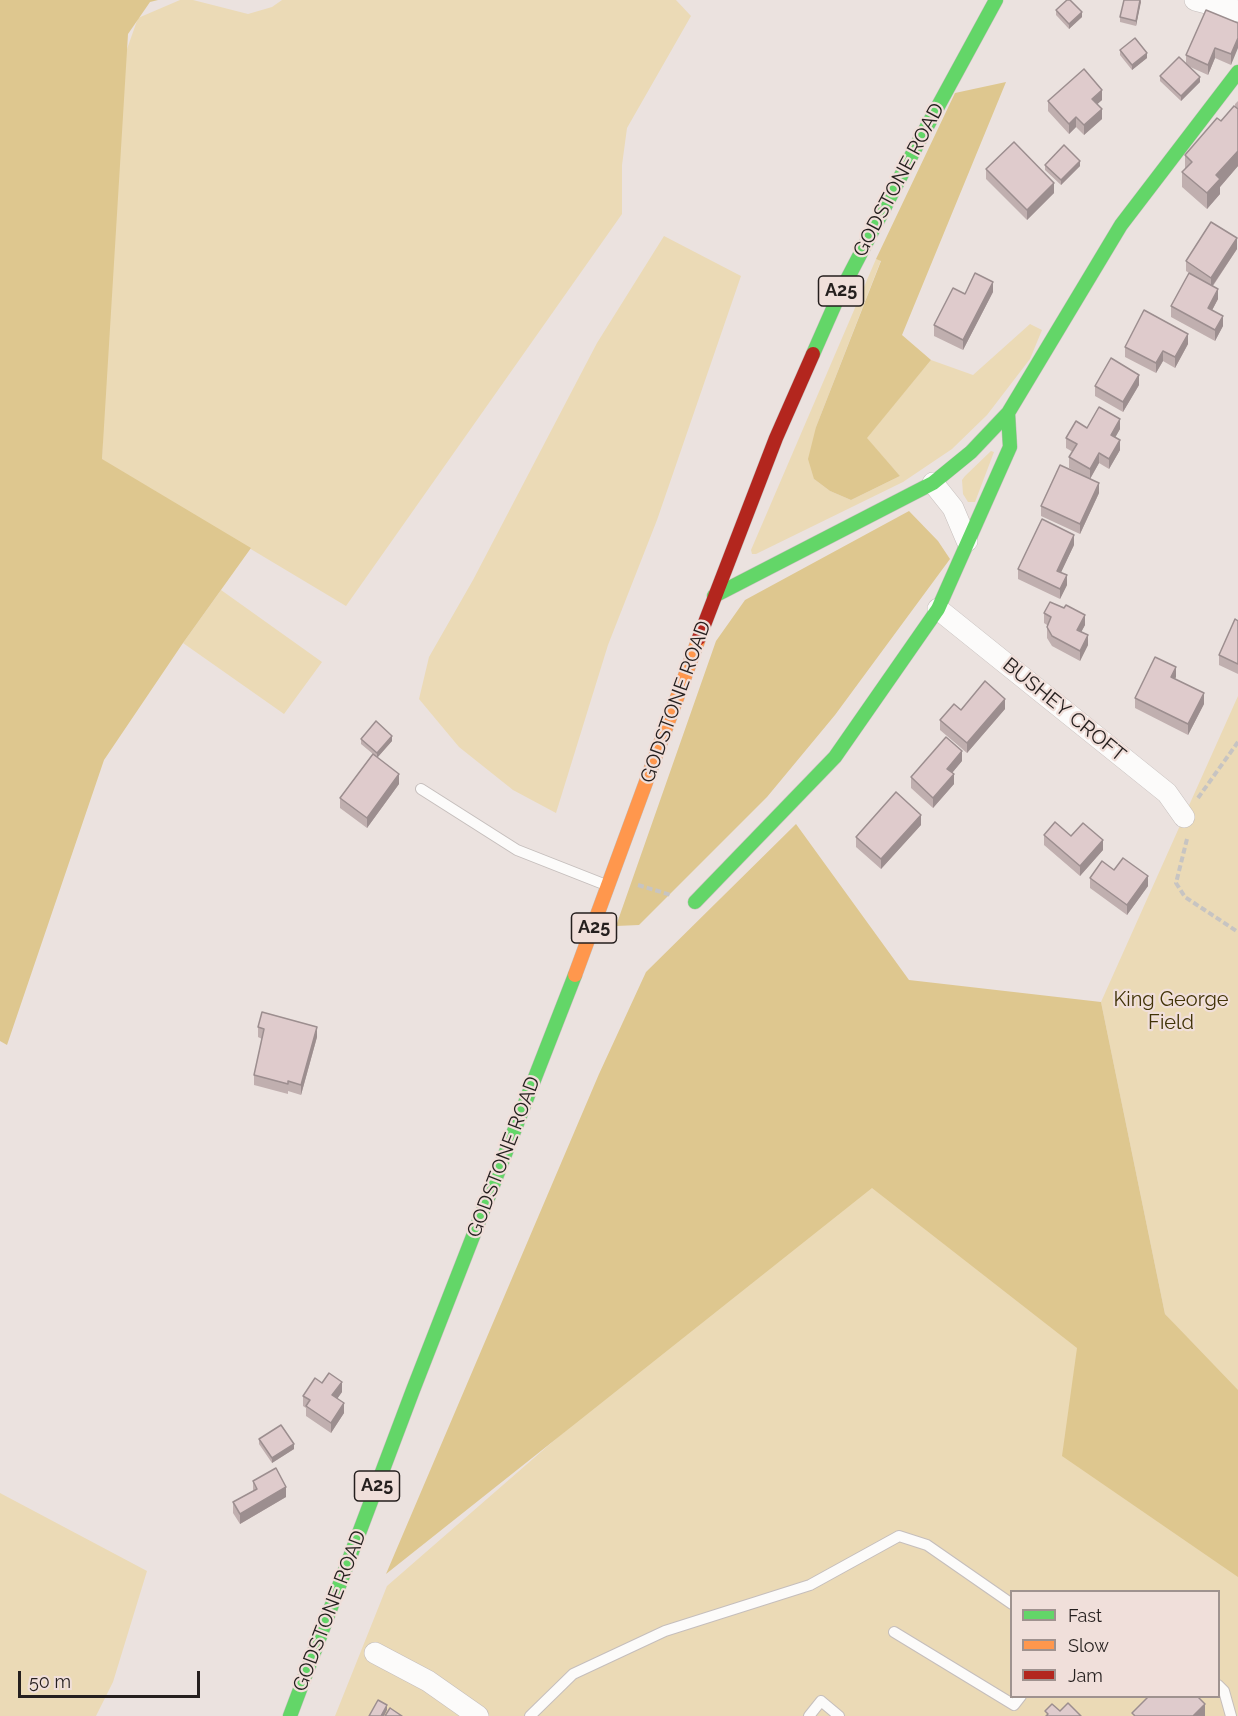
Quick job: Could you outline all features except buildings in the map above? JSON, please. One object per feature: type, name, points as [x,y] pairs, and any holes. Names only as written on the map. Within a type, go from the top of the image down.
[{"type":"main road","name":"GODSTONE ROAD","points":[[290,1716],[413,1390],[609,886],[714,596],[776,438],[839,295],[996,0]]},
{"type":"main road","name":"GODSTONE ROAD","points":[[714,596],[933,483],[970,452],[1008,412],[1121,225],[1238,72]]},
{"type":"main road","points":[[695,902],[835,757],[938,609],[1010,447],[1008,412]]},
{"type":"street","points":[[1195,0],[1238,11]]},
{"type":"street","points":[[933,483],[954,508],[967,542]]},
{"type":"street","name":"BUSHEY CROFT","points":[[938,609],[1167,793],[1184,817]]},
{"type":"street","points":[[375,1653],[429,1682],[478,1716]]},
{"type":"lane","points":[[421,789],[517,850],[609,886]]},
{"type":"lane","points":[[530,1716],[573,1674],[665,1631],[810,1585],[899,1536],[927,1545],[1010,1603]]},
{"type":"lane","points":[[894,1632],[1014,1705],[1019,1698]]},
{"type":"lane","points":[[1220,1686],[1224,1691],[1231,1716]]},
{"type":"lane","points":[[809,1716],[821,1701],[839,1716]]},
{"type":"path","points":[[1238,742],[1184,817],[1189,829],[1176,883],[1185,897],[1238,932]]},
{"type":"path","points":[[637,885],[695,902]]},
{"type":"green space","points":[[180,0],[193,0],[248,14],[272,7],[282,0],[676,0],[691,16],[627,128],[622,165],[622,214],[346,606],[102,460],[111,94],[138,18]]},
{"type":"green space","points":[[664,236],[741,276],[657,520],[608,645],[556,813],[513,790],[459,747],[419,699],[429,657],[473,580],[597,343]]},
{"type":"green space","points":[[876,259],[881,260],[816,427],[814,479],[830,491],[851,500],[900,476],[866,438],[931,360],[973,375],[1030,324],[1042,330],[1030,359],[987,415],[952,449],[903,482],[752,554],[751,550]]},
{"type":"green space","points":[[991,451],[994,452],[975,502],[968,502],[963,494],[962,480]]},
{"type":"green space","points":[[221,590],[322,662],[284,714],[183,643]]},
{"type":"green space","name":"King George Field","points":[[1238,696],[1238,1396],[1165,1314],[1101,1002]]},
{"type":"green space","points":[[875,1161],[1238,1438],[1238,1716],[335,1716],[387,1586]]},
{"type":"green space","points":[[0,1493],[147,1571],[113,1682],[96,1716],[0,1716]]},
{"type":"shaded area","points":[[0,0],[158,0],[150,2],[128,34],[102,459],[251,548],[104,760],[7,1045],[0,1041]]},
{"type":"shaded area","points":[[1006,82],[902,335],[931,360],[867,438],[900,476],[851,500],[830,491],[814,479],[808,459],[816,427],[881,261],[876,259],[955,93]]},
{"type":"shaded area","points":[[909,511],[938,541],[950,559],[835,715],[767,797],[639,925],[616,926],[716,641],[745,600]]},
{"type":"shaded area","points":[[796,824],[909,980],[1101,1002],[1165,1314],[1238,1390],[1238,1577],[1062,1456],[1077,1348],[872,1188],[386,1574],[599,1074],[646,972]]},
{"type":"traffic: fast","points":[[813,354],[839,295],[996,0]]},
{"type":"traffic: fast","points":[[714,596],[933,483],[971,452],[1008,413],[1121,225],[1238,72]]},
{"type":"traffic: fast","points":[[695,902],[835,757],[938,609],[1010,447],[1008,413]]},
{"type":"traffic: fast","points":[[290,1716],[413,1390],[575,975]]},
{"type":"traffic: slow","points":[[575,975],[699,638]]},
{"type":"traffic: jam","points":[[699,638],[776,438],[813,354]]}]
